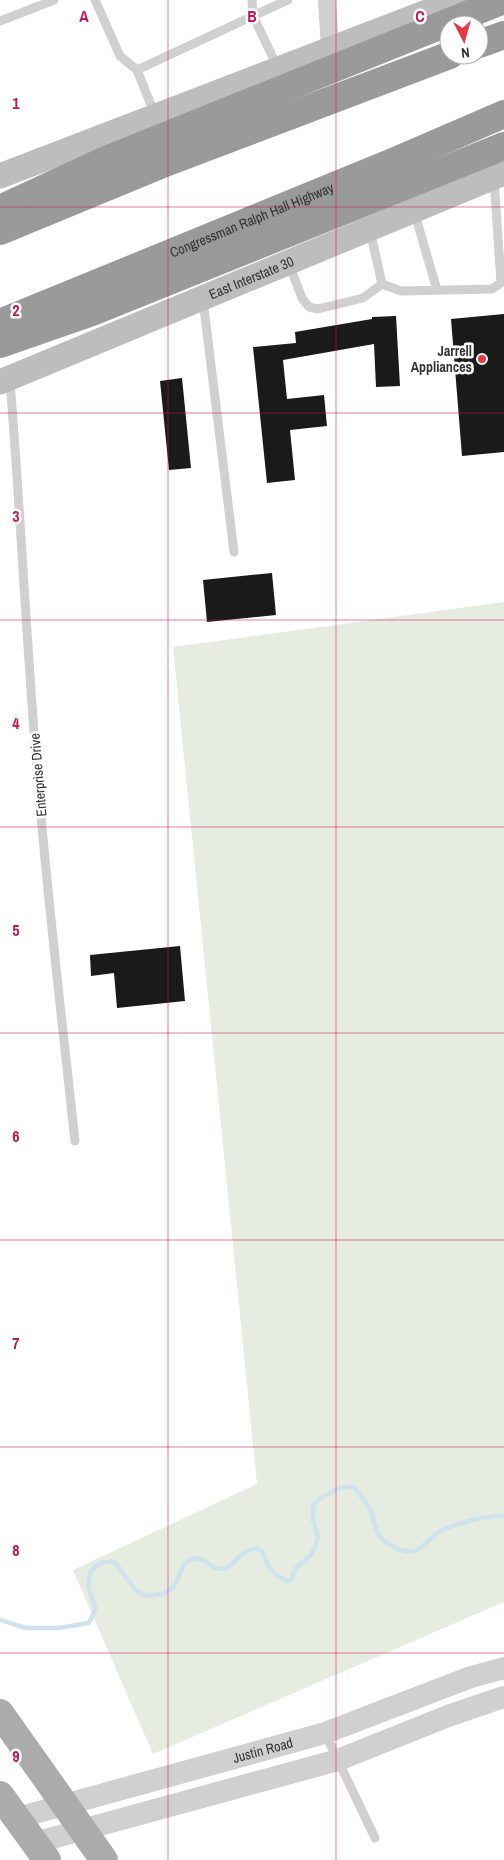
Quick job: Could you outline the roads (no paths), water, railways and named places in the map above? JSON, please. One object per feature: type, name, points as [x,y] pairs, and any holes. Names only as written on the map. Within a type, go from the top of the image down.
[{"type":"highway","points":[[0,209],[132,150],[504,0]]},
{"type":"highway","points":[[489,40],[504,35]]},
{"type":"highway","points":[[0,231],[160,165],[439,59]]},
{"type":"highway","name":"Congressman Ralph Hall Highway","points":[[0,323],[394,162],[504,114]]},
{"type":"highway","points":[[0,344],[92,312],[504,146]]},
{"type":"main road","points":[[0,176],[456,0]]},
{"type":"main road","name":"East Interstate 30","points":[[5,380],[499,175]]},
{"type":"main road","points":[[0,1713],[104,1860]]},
{"type":"main road","points":[[0,1795],[40,1851]]},
{"type":"street","points":[[327,0],[330,48]]},
{"type":"street","name":"Justin Road","points":[[17,1818],[324,1733],[472,1677],[504,1668]]},
{"type":"street","name":"Justin Road","points":[[40,1851],[82,1829],[338,1760],[448,1716],[504,1698]]},
{"type":"lane","points":[[0,21],[54,0]]},
{"type":"lane","points":[[95,0],[120,56],[137,70],[156,116]]},
{"type":"lane","points":[[252,0],[253,16],[279,68]]},
{"type":"lane","points":[[137,70],[288,0]]},
{"type":"lane","points":[[382,284],[402,291],[492,288],[501,283],[499,175]]},
{"type":"lane","points":[[414,209],[437,290]]},
{"type":"lane","points":[[370,227],[382,284]]},
{"type":"lane","points":[[288,261],[302,298],[309,307],[318,309],[363,298],[382,284]]},
{"type":"lane","points":[[202,298],[234,552]]},
{"type":"lane","name":"Enterprise Drive","points":[[5,380],[20,506],[30,676],[47,881],[75,1141]]},
{"type":"lane","points":[[324,1733],[375,1838]]},
{"type":"waterway","points":[[0,1620],[26,1628],[59,1628],[89,1623],[95,1607],[89,1588],[89,1576],[94,1568],[109,1562],[115,1562],[136,1591],[147,1596],[163,1594],[171,1589],[185,1563],[193,1558],[204,1560],[215,1568],[221,1569],[227,1568],[245,1552],[256,1548],[263,1552],[268,1566],[278,1576],[286,1581],[291,1580],[295,1569],[311,1555],[316,1545],[318,1537],[313,1520],[313,1506],[325,1495],[337,1489],[354,1487],[370,1509],[377,1532],[382,1539],[396,1548],[406,1551],[419,1549],[437,1533],[452,1526],[478,1519],[504,1516]]},
{"type":"place","name":"Jarrell Appliances","points":[[482,359]]}]
